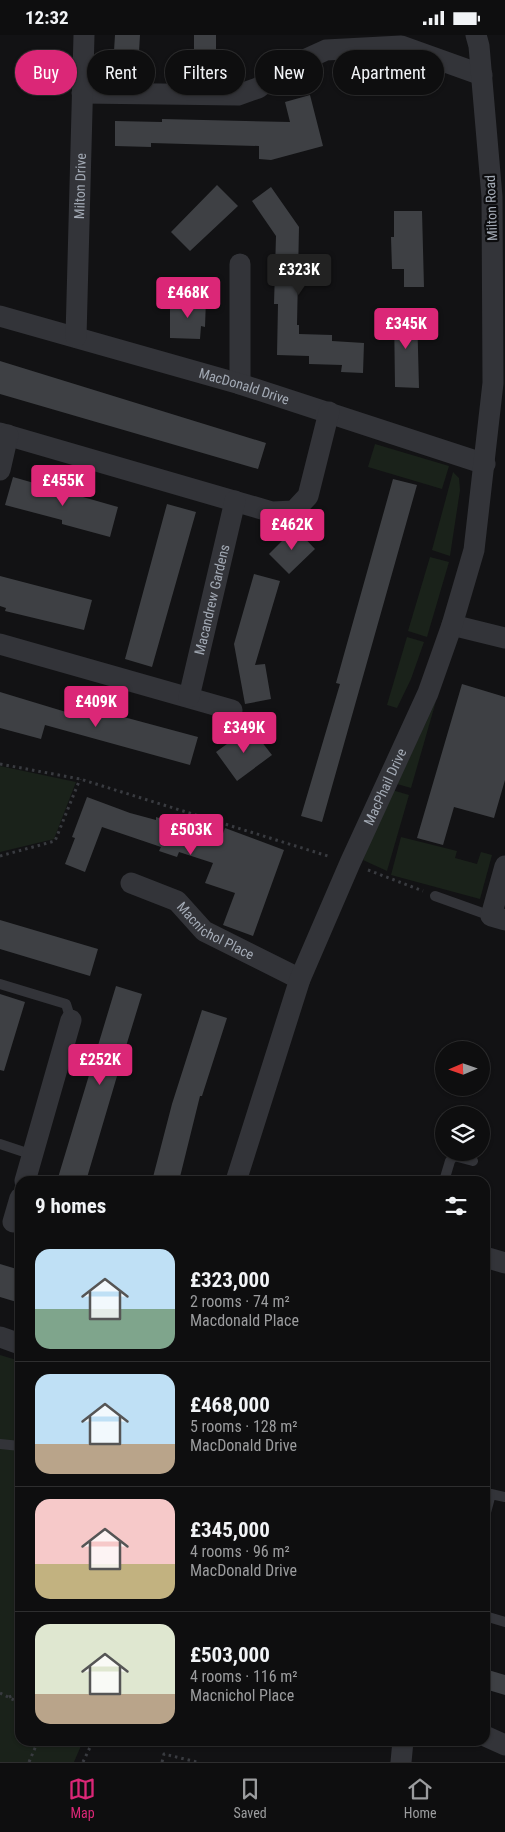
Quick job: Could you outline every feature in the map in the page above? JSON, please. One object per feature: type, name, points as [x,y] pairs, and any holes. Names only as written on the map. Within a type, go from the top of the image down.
[{"type":"street","name":"Milton Drive","points":[[76,337],[84,35]]},
{"type":"street","name":"Milton Road","points":[[476,35],[482,75],[492,197],[499,383]]},
{"type":"street","points":[[82,93],[238,95],[258,88],[282,69],[326,50],[392,47],[401,47],[482,75]]},
{"type":"street","points":[[240,264],[240,384]]},
{"type":"street","name":"MacDonald Drive","points":[[0,316],[240,384],[485,464]]},
{"type":"street","name":"MacPhail Drive","points":[[238,1176],[300,979],[350,863],[428,693],[452,625],[474,550],[485,464],[499,383]]},
{"type":"street","points":[[0,470],[4,434],[272,512],[284,513],[294,511],[302,505],[308,495],[329,412]]},
{"type":"street","name":"Macandrew Gardens","points":[[189,697],[235,501]]},
{"type":"street","points":[[452,625],[505,638]]},
{"type":"street","points":[[0,644],[232,709]]},
{"type":"street","points":[[498,918],[505,866]]},
{"type":"street","name":"Macnichol Place","points":[[131,883],[177,901],[204,931],[300,979]]},
{"type":"street","points":[[27,1176],[71,1020]]},
{"type":"street","points":[[490,1258],[505,1263]]},
{"type":"street","points":[[0,1337],[15,1342]]},
{"type":"street","points":[[490,1738],[505,1745]]},
{"type":"street","points":[[401,1762],[403,1746]]},
{"type":"lane","points":[[435,896],[498,918]]},
{"type":"lane","points":[[0,984],[66,1004],[71,1020]]},
{"type":"lane","points":[[0,1144],[33,1155]]},
{"type":"lane","points":[[446,1176],[450,1161]]},
{"type":"lane","points":[[0,1444],[15,1446]]},
{"type":"lane","points":[[490,1498],[491,1494],[505,1497]]},
{"type":"lane","points":[[490,1618],[505,1622]]},
{"type":"path","points":[[0,765],[80,779],[350,863],[435,896]]},
{"type":"path","points":[[0,856],[55,841],[80,779]]},
{"type":"path","points":[[0,1693],[15,1700]]},
{"type":"path","points":[[9,1697],[15,1695]]},
{"type":"path","points":[[29,1762],[36,1746]]},
{"type":"path","points":[[83,1762],[91,1746]]},
{"type":"path","points":[[162,1762],[164,1754],[197,1762]]},
{"type":"shaded area","points":[[375,444],[449,466],[442,489],[368,467]]},
{"type":"shaded area","points":[[453,472],[459,478],[460,490],[450,556],[432,550]]},
{"type":"shaded area","points":[[430,557],[449,562],[427,637],[408,631]]},
{"type":"shaded area","points":[[407,637],[424,642],[411,679],[397,708],[387,705]]},
{"type":"shaded area","points":[[436,701],[411,788],[397,784]]},
{"type":"shaded area","points":[[0,766],[76,782],[54,839],[0,852]]},
{"type":"shaded area","points":[[392,790],[409,795],[387,871],[363,860]]},
{"type":"shaded area","points":[[401,837],[457,851],[455,858],[477,864],[481,852],[492,855],[480,899],[391,875]]},
{"type":"shaded area","points":[[0,1355],[15,1360],[15,1746],[81,1746],[74,1762],[0,1762]]},
{"type":"building","points":[[115,35],[140,35],[139,50],[114,50]]},
{"type":"building","points":[[194,35],[216,35],[216,50],[194,50]]},
{"type":"building","points":[[310,95],[323,146],[271,160],[259,159],[259,146],[151,143],[151,147],[115,146],[115,121],[162,122],[162,119],[290,122],[285,102]]},
{"type":"building","points":[[217,185],[238,206],[190,251],[171,232]]},
{"type":"building","points":[[271,187],[299,227],[297,325],[299,325],[299,334],[332,335],[332,341],[364,343],[363,373],[341,372],[342,365],[309,364],[309,356],[277,355],[278,304],[274,304],[276,236],[252,201]]},
{"type":"building","points":[[394,211],[422,211],[424,287],[404,287],[404,269],[392,269],[391,237],[394,237]]},
{"type":"building","points":[[181,298],[206,299],[205,327],[201,326],[200,339],[170,338],[170,306],[181,306]]},
{"type":"building","points":[[417,311],[419,388],[395,387],[394,312]]},
{"type":"building","points":[[0,361],[266,443],[258,469],[0,394]]},
{"type":"building","points":[[13,477],[118,507],[110,537],[62,524],[62,520],[5,505]]},
{"type":"building","points":[[393,479],[417,485],[322,822],[301,816],[340,684],[336,683]]},
{"type":"building","points":[[167,504],[196,512],[152,667],[125,659]]},
{"type":"building","points":[[295,528],[315,549],[289,574],[269,554]]},
{"type":"building","points":[[254,574],[280,581],[255,665],[265,664],[271,699],[245,704],[234,644]]},
{"type":"building","points":[[0,576],[92,600],[84,630],[5,611],[6,608],[0,606]]},
{"type":"building","points":[[462,684],[505,697],[505,780],[494,818],[454,807],[443,845],[417,838]]},
{"type":"building","points":[[0,692],[66,712],[68,702],[198,737],[190,765],[45,725],[41,739],[0,728]]},
{"type":"building","points":[[250,727],[272,755],[237,781],[216,752]]},
{"type":"building","points":[[87,797],[130,813],[156,820],[156,817],[221,839],[225,828],[284,850],[253,936],[223,925],[235,893],[205,883],[213,863],[179,852],[177,857],[159,851],[161,847],[102,827],[85,872],[65,864],[75,838],[72,837]]},
{"type":"building","points":[[0,920],[98,949],[90,976],[0,949]]},
{"type":"building","points":[[116,986],[142,994],[87,1176],[59,1176]]},
{"type":"building","points":[[0,994],[25,1002],[4,1071],[0,1070]]},
{"type":"building","points":[[202,1010],[227,1018],[202,1096],[200,1096],[180,1176],[153,1176],[172,1104]]},
{"type":"building","points":[[0,1264],[15,1268],[15,1302],[0,1297]]},
{"type":"building","points":[[490,1670],[505,1675],[505,1695],[490,1690]]}]
